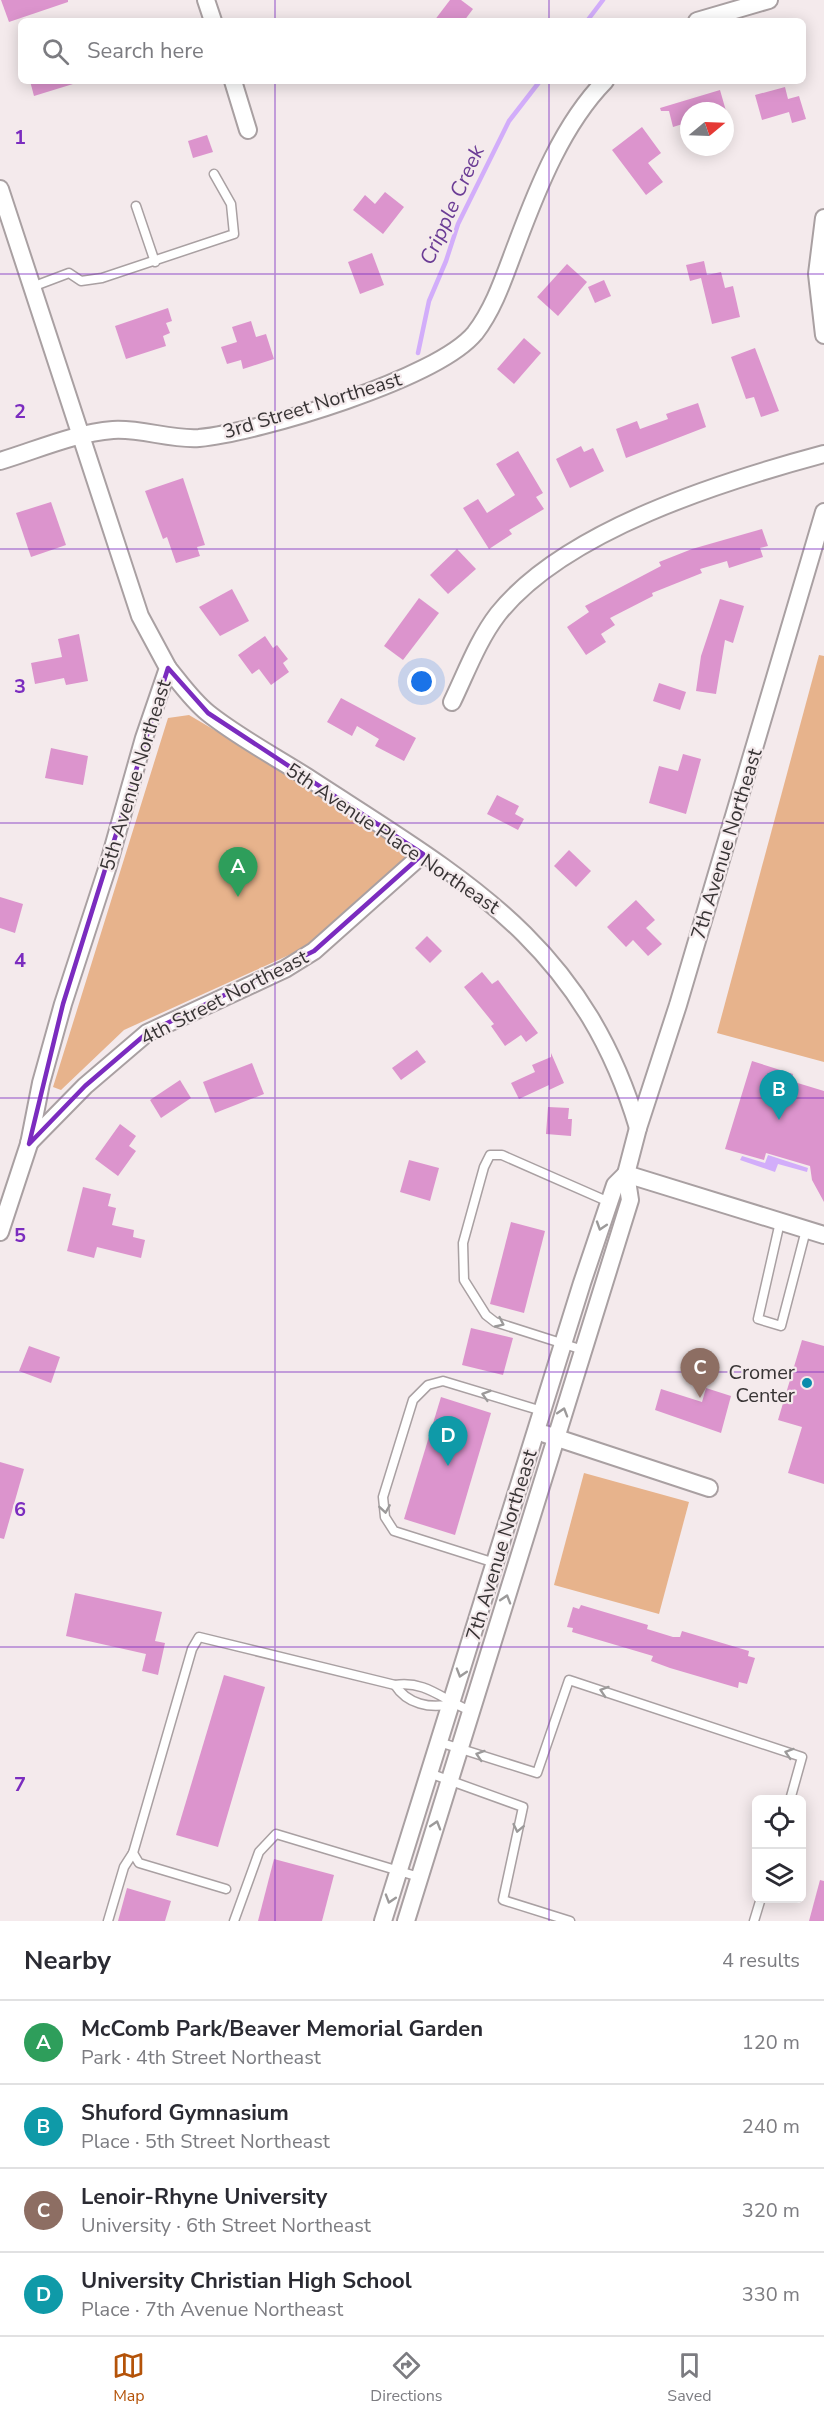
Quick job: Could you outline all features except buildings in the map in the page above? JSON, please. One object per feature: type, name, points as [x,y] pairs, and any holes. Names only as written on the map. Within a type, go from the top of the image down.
[{"type":"street","points":[[206,0],[212,18]]},
{"type":"street","points":[[701,18],[722,6],[769,0]]},
{"type":"street","points":[[233,84],[248,130]]},
{"type":"street","name":"3rd Street Northeast","points":[[0,461],[81,435],[115,430],[198,438],[233,431],[368,393],[446,358],[474,333],[490,310],[548,172],[573,122],[603,84]]},
{"type":"street","name":"5th Avenue Northeast","points":[[0,189],[140,616],[168,668],[144,738],[110,859],[63,1004],[41,1083],[28,1144],[0,1232]]},
{"type":"street","points":[[824,218],[816,274],[824,334]]},
{"type":"street","points":[[452,702],[483,636],[497,615],[532,578],[553,563],[659,508],[718,486],[824,454]]},
{"type":"street","name":"7th Avenue Northeast","points":[[406,1921],[630,1200],[626,1174],[638,1128],[678,1005],[824,512]]},
{"type":"street","name":"5th Avenue Place Northeast","points":[[168,668],[208,713],[423,854],[510,918],[564,976],[608,1047],[627,1091],[638,1128]]},
{"type":"street","name":"4th Street Northeast","points":[[28,1144],[85,1086],[147,1033],[285,969],[315,951],[423,854]]},
{"type":"street","points":[[626,1174],[824,1235]]},
{"type":"street","name":"7th Avenue Northeast","points":[[384,1921],[609,1202],[615,1185],[626,1174]]},
{"type":"street","points":[[536,1431],[709,1488]]},
{"type":"lane","points":[[32,287],[69,273],[81,281],[155,262],[234,234],[231,204],[214,174]]},
{"type":"lane","points":[[136,206],[155,262]]},
{"type":"lane","points":[[583,1350],[564,1342],[495,1322],[486,1315],[464,1280],[463,1243],[484,1167],[490,1155],[502,1155],[609,1202]]},
{"type":"lane","points":[[780,1222],[758,1319],[781,1326],[806,1230]]},
{"type":"lane","points":[[495,1563],[394,1531],[385,1517],[383,1497],[413,1400],[428,1385],[443,1381],[542,1411]]},
{"type":"lane","points":[[108,1921],[124,1867],[133,1853],[192,1649],[199,1637],[395,1685],[409,1683],[440,1693],[452,1704],[471,1711]]},
{"type":"lane","points":[[440,1742],[537,1773],[569,1680],[802,1757],[791,1795]]},
{"type":"lane","points":[[395,1685],[402,1697],[435,1708],[452,1704]]},
{"type":"lane","points":[[429,1773],[523,1807],[503,1900],[570,1921]]},
{"type":"lane","points":[[234,1921],[259,1852],[276,1834],[419,1877]]},
{"type":"lane","points":[[133,1853],[139,1863],[226,1889]]},
{"type":"lane","points":[[754,1921],[760,1903]]},
{"type":"highlighted area","points":[[168,668],[208,713],[423,854],[314,951],[147,1033],[85,1086],[29,1144],[63,1004]]},
{"type":"shaded area","points":[[819,655],[824,656],[824,1062],[717,1033]]},
{"type":"shaded area","points":[[189,715],[416,849],[311,945],[124,1030],[61,1090],[53,1087],[168,718]]},
{"type":"shaded area","points":[[768,1155],[808,1168],[807,1172],[778,1164],[775,1172],[740,1160],[742,1156],[765,1163]]},
{"type":"shaded area","points":[[584,1473],[689,1502],[659,1614],[554,1585]]},
{"type":"waterway","name":"Cripple Creek","points":[[589,18],[603,0]]},
{"type":"waterway","name":"Cripple Creek","points":[[418,353],[429,301],[446,261],[458,224],[509,121],[538,84]]},
{"type":"place","name":"McComb Park/Beaver Memorial Garden","points":[[238,897]]},
{"type":"place","name":"Shuford Gymnasium","points":[[779,1120]]},
{"type":"place","name":"Cromer Center","points":[[807,1383]]},
{"type":"place","name":"Lenoir-Rhyne University","points":[[700,1398]]},
{"type":"place","name":"University Christian High School","points":[[448,1466]]}]
